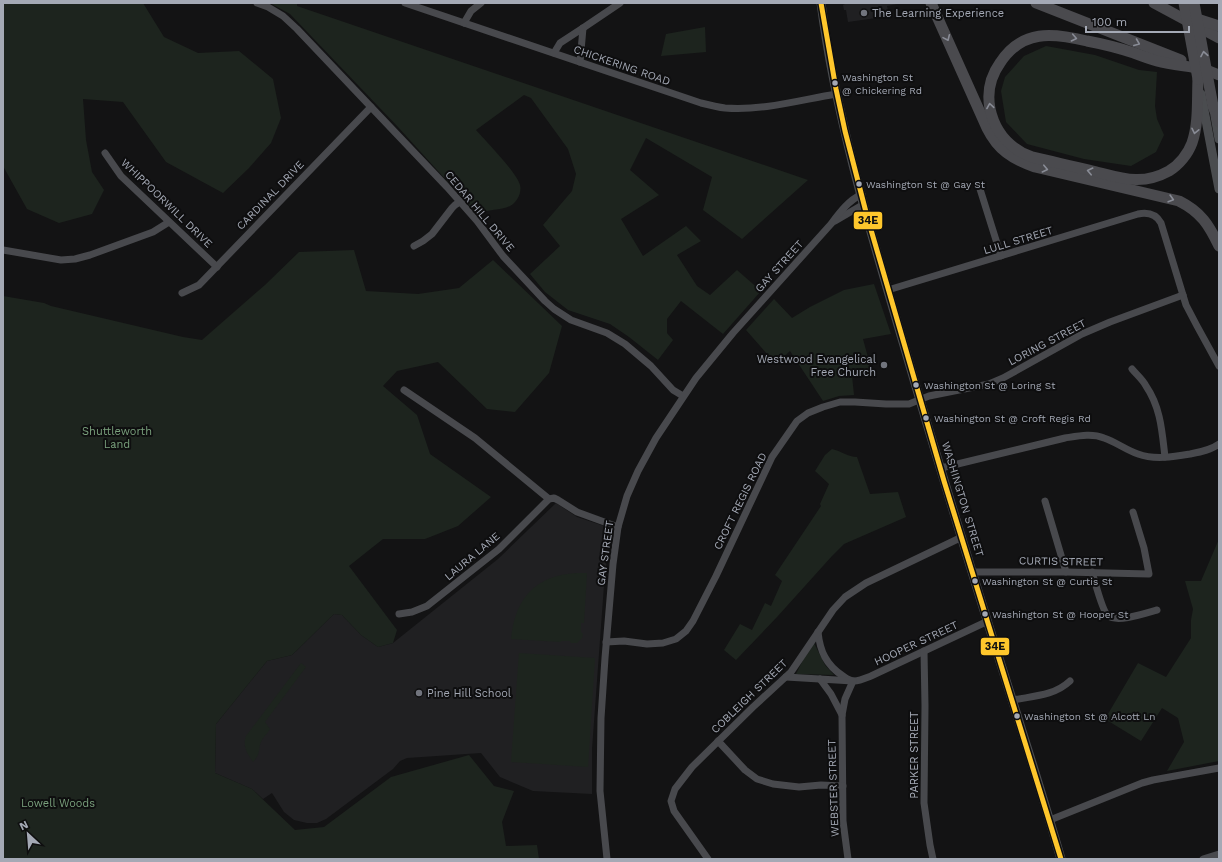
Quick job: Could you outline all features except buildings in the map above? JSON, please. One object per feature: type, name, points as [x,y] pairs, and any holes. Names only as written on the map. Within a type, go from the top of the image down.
[{"type":"highway","points":[[931,3],[987,128],[1002,149],[1020,161],[1035,167],[1180,201],[1203,218],[1212,231],[1219,246]]},
{"type":"highway","points":[[1036,3],[1200,74]]},
{"type":"highway","points":[[1154,3],[1219,38]]},
{"type":"highway","points":[[1184,3],[1200,74],[1199,94],[1196,128],[1192,143],[1184,157],[1172,169],[1152,179],[1134,180],[1032,157],[1020,152],[1005,140],[994,122],[989,96],[993,75],[996,68],[1005,55],[1011,50],[1037,36],[1045,35],[1068,37],[1123,50],[1200,74],[1219,75]]},
{"type":"highway","points":[[1194,3],[1213,106],[1219,122]]},
{"type":"highway","points":[[1171,12],[1219,26]]},
{"type":"main road","name":"WASHINGTON STREET","points":[[821,3],[836,94],[852,162],[920,400],[1061,859]]},
{"type":"main road","points":[[1199,94],[1219,189]]},
{"type":"main road","points":[[1213,106],[1219,139]]},
{"type":"street","name":"CEDAR HILL DRIVE","points":[[257,3],[268,7],[283,16],[297,29],[461,202],[503,256],[545,301],[571,320],[607,333],[625,344],[651,366],[673,390],[683,396]]},
{"type":"street","name":"CHICKERING ROAD","points":[[405,3],[701,103],[727,108],[749,108],[769,106],[836,94]]},
{"type":"street","points":[[464,23],[471,11],[481,3]]},
{"type":"street","points":[[554,53],[560,42],[620,3]]},
{"type":"street","points":[[580,62],[583,28]]},
{"type":"street","name":"CARDINAL DRIVE","points":[[182,293],[199,285],[371,108]]},
{"type":"street","name":"WHIPPOORWILL DRIVE","points":[[104,153],[121,176],[217,267]]},
{"type":"street","points":[[980,189],[1001,256]]},
{"type":"street","name":"GAY STREET","points":[[607,859],[600,791],[601,718],[613,564],[618,527],[627,496],[638,471],[656,438],[683,396],[704,368],[728,338],[851,200],[862,194]]},
{"type":"street","points":[[414,246],[423,242],[432,234],[452,208],[461,202]]},
{"type":"street","name":"GAY STREET","points":[[831,224],[864,204]]},
{"type":"street","name":"LULL STREET","points":[[888,290],[1138,214],[1150,213],[1158,218],[1161,223],[1183,295]]},
{"type":"street","points":[[3,250],[61,260],[75,259],[153,232],[169,222]]},
{"type":"street","points":[[1183,295],[1191,315],[1219,366]]},
{"type":"street","name":"LORING STREET","points":[[920,400],[930,396],[990,384],[1082,334],[1183,295]]},
{"type":"street","points":[[1132,369],[1146,384],[1158,409],[1161,419],[1165,458]]},
{"type":"street","points":[[404,390],[475,438],[549,499],[554,498],[577,512],[618,527]]},
{"type":"street","name":"CROFT REGIS ROAD","points":[[606,642],[624,641],[647,644],[664,644],[676,639],[686,631],[693,621],[716,576],[772,457],[797,421],[808,413],[840,402],[910,404],[920,400]]},
{"type":"street","points":[[941,468],[1083,435],[1105,438],[1139,455],[1165,458],[1203,451],[1219,444]]},
{"type":"street","name":"LAURA LANE","points":[[399,614],[412,612],[427,606],[499,549],[549,499]]},
{"type":"street","points":[[1045,501],[1066,572]]},
{"type":"street","name":"CURTIS STREET","points":[[972,572],[1092,572],[1149,574],[1144,548],[1134,512]]},
{"type":"street","name":"COBLEIGH STREET","points":[[708,859],[674,811],[671,801],[675,789],[692,766],[786,677],[799,662],[838,603],[851,592],[866,583],[962,537]]},
{"type":"street","points":[[1092,572],[1103,608],[1108,616],[1123,618],[1157,610]]},
{"type":"street","name":"HOOPER STREET","points":[[786,677],[853,681],[859,680],[872,676],[988,621]]},
{"type":"street","points":[[818,632],[820,645],[828,662],[839,673],[853,681]]},
{"type":"street","name":"PARKER STREET","points":[[924,651],[924,803],[933,859]]},
{"type":"street","name":"WEBSTER STREET","points":[[820,679],[831,694],[842,715]]},
{"type":"street","name":"WEBSTER STREET","points":[[848,859],[844,821],[842,715],[845,699],[853,681]]},
{"type":"street","points":[[1013,700],[1050,693],[1064,686],[1070,681]]},
{"type":"street","points":[[718,741],[745,770],[757,779],[773,784],[799,787],[821,785],[843,786]]},
{"type":"street","points":[[1050,820],[1142,783],[1219,768]]},
{"type":"street","points":[[1203,859],[1219,854]]},
{"type":"shaded area","name":"The Learning Experience","points":[[845,3],[897,4],[887,6],[888,10],[882,12],[882,14],[876,15],[876,18],[848,22],[846,10],[844,10],[843,5]]},
{"type":"shaded area","name":"Pine Hill School","points":[[556,503],[577,517],[607,527],[610,531],[604,585],[592,749],[592,794],[533,791],[500,777],[481,753],[407,758],[400,761],[393,769],[326,819],[317,823],[307,823],[294,820],[284,812],[272,793],[263,799],[252,789],[215,773],[216,724],[267,661],[292,655],[334,614],[342,615],[361,635],[378,647],[393,643],[498,559]]},
{"type":"green space","points":[[3,3],[143,3],[164,37],[198,53],[239,51],[273,79],[281,118],[271,143],[249,168],[223,193],[166,162],[123,102],[83,99],[86,140],[92,172],[104,190],[92,214],[59,223],[27,209],[3,166]]},
{"type":"green space","points":[[270,3],[297,3],[297,6],[808,180],[742,239],[703,210],[712,177],[646,138],[630,170],[659,195],[621,219],[643,256],[686,226],[701,241],[677,255],[697,286],[710,295],[737,270],[761,291],[723,334],[681,301],[667,319],[667,333],[673,340],[658,360],[610,324],[568,310],[545,292],[530,274],[560,246],[543,225],[572,191],[576,174],[568,149],[531,98],[524,95],[476,130],[513,173],[520,185],[518,197],[510,206],[502,209],[486,211],[478,215],[398,127],[290,14]]},
{"type":"green space","points":[[705,27],[706,52],[661,56],[666,34]]},
{"type":"green space","points":[[1046,46],[1095,55],[1139,70],[1157,72],[1155,106],[1157,119],[1164,135],[1156,152],[1131,166],[1084,159],[1027,144],[1006,122],[1001,91],[1005,77],[1024,56]]},
{"type":"green space","points":[[354,250],[366,291],[418,294],[459,288],[493,260],[562,326],[549,373],[515,412],[487,409],[438,362],[397,371],[383,386],[417,415],[430,454],[491,497],[458,526],[425,539],[383,539],[349,566],[397,630],[393,643],[378,647],[361,635],[342,615],[334,614],[292,655],[267,661],[216,724],[215,773],[252,789],[295,830],[324,827],[391,777],[469,755],[494,786],[514,791],[502,822],[506,846],[537,845],[539,859],[3,859],[3,296],[44,303],[51,306],[183,337],[202,340],[265,285],[299,252]]},
{"type":"green space","points":[[874,284],[891,334],[863,339],[872,372],[852,376],[854,395],[839,396],[823,401],[790,351],[776,364],[746,330],[774,299],[792,318],[844,290]]},
{"type":"green space","points":[[832,449],[857,457],[870,494],[898,492],[906,517],[844,544],[736,660],[724,650],[740,624],[752,630],[765,603],[771,606],[782,581],[775,575],[821,506],[820,504],[829,484],[815,471],[825,455]]},
{"type":"green space","points":[[1219,539],[1219,761],[1167,771],[1184,742],[1178,718],[1162,708],[1141,741],[1105,719],[1138,663],[1166,677],[1191,638],[1191,620],[1193,609],[1185,581],[1201,581]]},
{"type":"green space","points":[[587,573],[584,623],[581,623],[581,632],[583,634],[582,638],[577,643],[571,643],[570,641],[561,642],[511,639],[517,612],[530,592],[539,584],[550,579],[562,575]]},
{"type":"green space","points":[[814,643],[825,665],[834,675],[796,674],[805,656]]},
{"type":"green space","points":[[519,653],[595,658],[588,767],[511,762]]},
{"type":"green space","points":[[301,663],[306,667],[265,722],[270,729],[262,740],[258,756],[253,762],[245,747],[246,736]]},
{"type":"transit line","name":"34E","points":[[821,3],[845,131],[867,216],[944,481],[1061,859]]},
{"type":"place","name":"The Learning Experience","points":[[864,13]]},
{"type":"place","name":"Washington St @ Chickering Rd","points":[[835,83]]},
{"type":"place","name":"Washington St @ Gay St","points":[[859,184]]},
{"type":"place","name":"Westwood Evangelical Free Church","points":[[884,365]]},
{"type":"place","name":"Washington St @ Loring St","points":[[916,385]]},
{"type":"place","name":"Washington St @ Croft Regis Rd","points":[[926,418]]},
{"type":"place","name":"Washington St @ Curtis St","points":[[975,581]]},
{"type":"place","name":"Washington St @ Hooper St","points":[[985,614]]},
{"type":"place","name":"Pine Hill School","points":[[419,693]]},
{"type":"place","name":"Washington St @ Alcott Ln","points":[[1017,716]]},
{"type":"park label","name":"Shuttleworth Land","points":[[117,437]]},
{"type":"park label","name":"Lowell Woods","points":[[58,803]]}]
